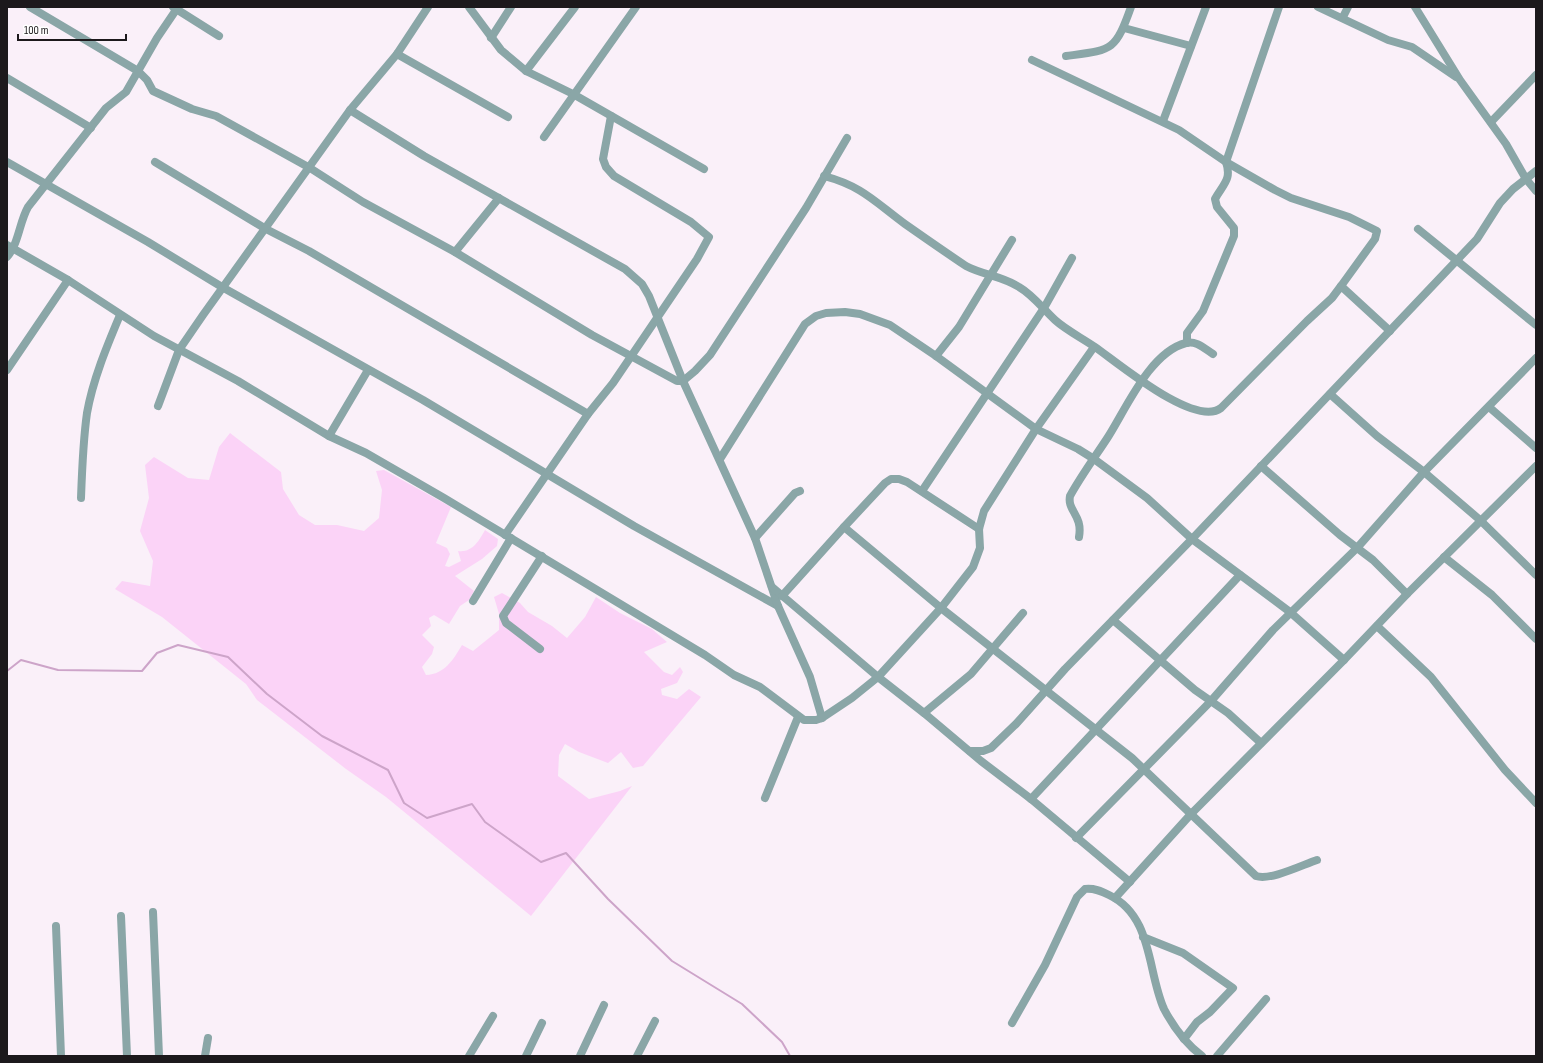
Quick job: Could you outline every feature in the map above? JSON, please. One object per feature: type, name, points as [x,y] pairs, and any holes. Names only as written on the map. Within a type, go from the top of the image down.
[{"type":"street","points":[[30,7],[138,71],[147,80],[153,91],[192,109],[216,116],[310,168],[363,202],[455,252],[631,356],[670,378],[683,381]]},
{"type":"street","points":[[158,406],[179,350],[222,287],[266,229],[350,110],[397,54],[428,7]]},
{"type":"street","points":[[469,7],[501,50],[526,71],[573,94],[704,169]]},
{"type":"street","points":[[491,38],[511,7]]},
{"type":"street","points":[[526,71],[575,7]]},
{"type":"street","points":[[544,137],[636,7]]},
{"type":"street","points":[[1066,56],[1107,48],[1114,44],[1124,28],[1131,7]]},
{"type":"street","points":[[1163,121],[1190,46],[1206,7]]},
{"type":"street","points":[[1187,343],[1187,333],[1202,311],[1235,231],[1231,223],[1215,203],[1215,198],[1229,174],[1226,162],[1279,7]]},
{"type":"street","points":[[1318,7],[1388,40],[1412,47],[1444,63]]},
{"type":"street","points":[[1342,17],[1348,7]]},
{"type":"street","points":[[1415,7],[1444,63],[1460,80],[1491,122],[1506,144],[1526,179],[1536,190]]},
{"type":"street","points":[[7,257],[23,216],[46,184],[106,108],[126,92],[176,8],[219,36]]},
{"type":"street","points":[[1124,28],[1190,46]]},
{"type":"street","points":[[397,54],[508,117]]},
{"type":"street","points":[[824,176],[855,186],[906,225],[976,271],[991,274],[1020,287],[1044,308],[1056,321],[1094,346],[1157,392],[1199,411],[1216,412],[1240,391],[1307,321],[1332,298],[1375,239],[1377,231],[1349,217],[1291,198],[1226,162],[1163,121],[1032,60]]},
{"type":"street","points":[[1491,122],[1536,75]]},
{"type":"street","points":[[7,78],[91,128]]},
{"type":"street","points":[[350,110],[424,156],[630,273],[642,284],[649,296],[683,381],[755,538],[778,606],[805,662],[822,718]]},
{"type":"street","points":[[473,601],[508,537],[546,474],[631,356],[697,259],[709,237],[691,222],[614,176],[606,167],[603,159],[611,116]]},
{"type":"street","points":[[683,381],[696,371],[710,356],[806,208],[847,138]]},
{"type":"street","points":[[7,162],[148,242],[222,287],[423,400],[668,545],[778,606]]},
{"type":"street","points":[[155,162],[266,229],[309,251],[588,414]]},
{"type":"street","points":[[970,751],[983,751],[991,748],[1016,724],[1046,690],[1390,331],[1456,259],[1477,239],[1500,203],[1513,189],[1536,171]]},
{"type":"street","points":[[455,252],[499,198]]},
{"type":"street","points":[[1418,229],[1536,325]]},
{"type":"street","points":[[936,356],[959,328],[1012,240]]},
{"type":"street","points":[[10,247],[68,280],[179,350],[238,381],[329,436],[366,453],[542,556],[631,609],[705,655],[729,672],[760,687],[798,717],[809,721],[822,718],[852,698],[878,677],[941,608],[973,566],[980,548],[979,529],[984,511],[1036,429],[1094,346]]},
{"type":"street","points":[[922,491],[1044,308],[1072,258]]},
{"type":"street","points":[[976,271],[983,286]]},
{"type":"street","points":[[7,370],[68,280]]},
{"type":"street","points":[[1341,286],[1390,331]]},
{"type":"street","points":[[720,459],[805,324],[816,316],[826,313],[845,312],[860,314],[890,325],[987,392],[1036,429],[1078,449],[1094,459],[1147,498],[1192,539],[1290,612],[1344,660]]},
{"type":"street","points":[[81,498],[84,444],[88,413],[106,351],[120,314]]},
{"type":"street","points":[[1079,537],[1079,521],[1070,506],[1070,496],[1141,381],[1160,360],[1178,346],[1187,343],[1201,345],[1213,354]]},
{"type":"street","points":[[1076,838],[1145,770],[1211,701],[1290,612],[1357,548],[1424,472],[1536,358]]},
{"type":"street","points":[[329,436],[368,370]]},
{"type":"street","points":[[1330,394],[1377,436],[1424,472],[1480,520],[1536,574]]},
{"type":"street","points":[[1489,407],[1536,448]]},
{"type":"street","points":[[1261,466],[1340,536],[1373,560],[1406,594]]},
{"type":"street","points":[[1115,898],[1191,814],[1378,626],[1406,594],[1536,466]]},
{"type":"street","points":[[782,596],[844,526],[878,490],[891,479],[899,479],[922,491],[979,529]]},
{"type":"street","points":[[755,538],[795,493],[800,491]]},
{"type":"street","points":[[844,526],[941,608],[1145,770],[1251,871],[1262,878],[1317,860]]},
{"type":"street","points":[[540,649],[506,623],[504,616],[542,556]]},
{"type":"street","points":[[1444,557],[1492,595],[1536,639]]},
{"type":"street","points":[[1031,799],[1240,575]]},
{"type":"street","points":[[771,587],[878,677],[924,712],[970,751],[1031,799],[1130,882]]},
{"type":"street","points":[[924,712],[971,674],[1023,613]]},
{"type":"street","points":[[1113,620],[1162,660],[1195,690],[1228,712],[1261,743]]},
{"type":"street","points":[[1378,626],[1431,677],[1505,770],[1536,803]]},
{"type":"street","points":[[765,798],[798,717]]},
{"type":"street","points":[[1012,1023],[1045,965],[1081,892],[1085,889],[1092,888],[1115,898],[1132,913],[1143,937],[1164,1008],[1184,1039],[1202,1056]]},
{"type":"street","points":[[153,912],[159,1056]]},
{"type":"street","points":[[122,916],[127,1056]]},
{"type":"street","points":[[56,926],[61,1056]]},
{"type":"street","points":[[1143,937],[1182,954],[1233,988],[1210,1012],[1196,1022],[1184,1039]]},
{"type":"street","points":[[1217,1056],[1266,999]]},
{"type":"street","points":[[580,1056],[604,1005]]},
{"type":"street","points":[[469,1056],[493,1016]]},
{"type":"street","points":[[637,1056],[655,1021]]},
{"type":"street","points":[[526,1056],[542,1023]]},
{"type":"street","points":[[205,1056],[208,1038]]},
{"type":"shaded area","points":[[230,433],[281,472],[283,489],[299,515],[315,525],[337,525],[364,531],[379,518],[382,490],[376,471],[384,470],[451,507],[436,543],[447,548],[450,554],[445,566],[449,567],[461,561],[458,551],[471,548],[478,542],[485,530],[498,539],[497,546],[482,559],[455,576],[474,591],[469,600],[460,606],[449,624],[434,615],[429,618],[431,626],[422,635],[434,647],[432,654],[422,667],[426,675],[438,672],[448,665],[462,645],[473,651],[499,630],[499,614],[494,597],[502,593],[520,603],[528,612],[552,626],[567,638],[585,617],[596,597],[620,613],[652,629],[667,642],[644,652],[664,672],[672,675],[680,667],[683,672],[677,683],[661,689],[662,695],[677,699],[689,689],[701,697],[643,766],[633,768],[621,752],[608,763],[579,752],[565,744],[559,755],[558,776],[589,799],[620,791],[632,786],[531,916],[386,797],[346,769],[257,700],[246,684],[162,617],[115,589],[122,581],[150,586],[153,561],[140,531],[149,498],[145,465],[154,457],[188,478],[209,480],[219,447]]},
{"type":"waterway","points":[[7,671],[21,660],[58,670],[142,671],[157,653],[178,645],[228,657],[267,694],[322,736],[388,770],[404,803],[427,818],[472,804],[485,822],[541,862],[566,853],[608,899],[672,961],[742,1004],[782,1042],[790,1056]]}]
